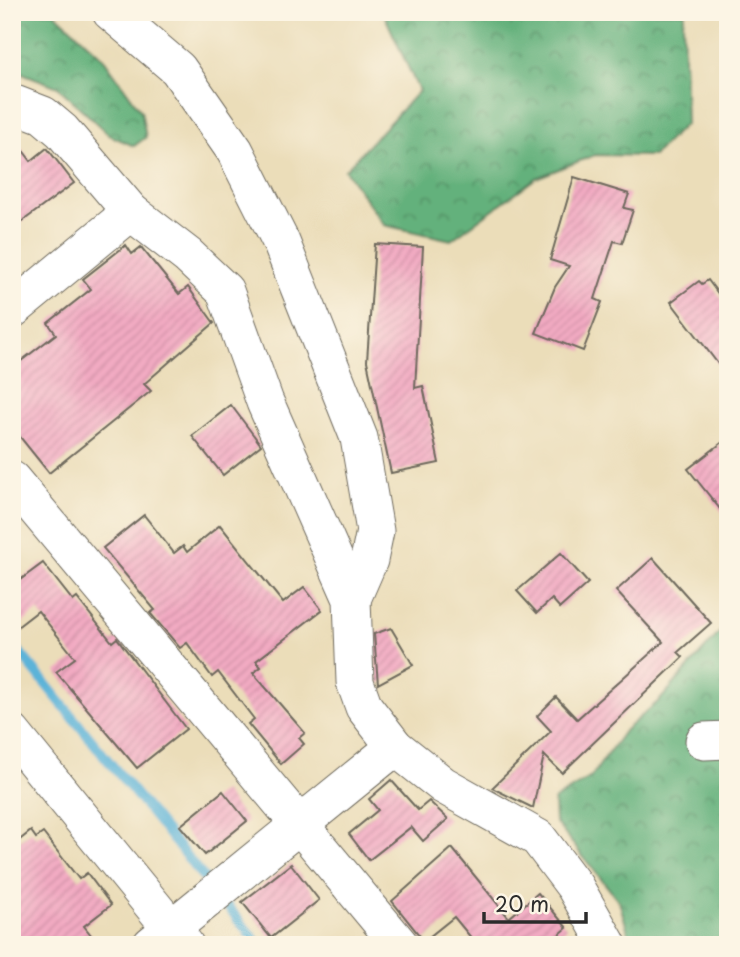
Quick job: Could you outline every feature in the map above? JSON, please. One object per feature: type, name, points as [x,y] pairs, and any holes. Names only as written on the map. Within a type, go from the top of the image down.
[{"type":"street","points":[[111,12],[178,69],[235,151],[281,242],[359,438],[376,531],[369,560],[352,599]]},
{"type":"street","points":[[12,103],[43,115],[62,131],[131,212],[188,256],[225,291],[264,402],[352,599],[355,682],[364,706],[395,747],[443,785],[538,838],[575,887],[608,945]]},
{"type":"street","points":[[12,310],[131,212]]},
{"type":"street","points":[[12,480],[400,945]]},
{"type":"street","points":[[12,733],[176,931],[232,878],[395,747]]},
{"type":"green space","points":[[12,12],[54,12],[103,58],[141,111],[146,137],[134,146],[109,135],[58,87],[12,69]]},
{"type":"green space","points":[[383,12],[685,12],[686,123],[653,156],[595,155],[536,178],[451,240],[384,225],[345,170],[419,91]]},
{"type":"green space","points":[[728,623],[728,945],[632,945],[619,901],[555,822],[554,800],[591,777],[625,730],[660,700]]},
{"type":"building","points":[[12,136],[31,161],[47,148],[74,183],[12,229]]},
{"type":"building","points":[[574,177],[629,194],[624,208],[633,210],[622,243],[614,241],[595,299],[602,302],[583,351],[536,333],[555,287],[569,266],[550,260]]},
{"type":"building","points":[[375,244],[423,247],[415,388],[423,386],[439,463],[391,473],[367,361]]},
{"type":"building","points":[[126,245],[132,254],[141,247],[179,294],[188,287],[214,323],[144,384],[151,391],[49,473],[12,427],[12,368],[56,334],[48,323],[91,289],[83,279]]},
{"type":"building","points":[[708,280],[728,307],[728,377],[671,302],[699,281],[702,284]]},
{"type":"building","points":[[231,405],[261,445],[223,475],[192,436]]},
{"type":"building","points":[[728,438],[728,519],[688,469]]},
{"type":"building","points":[[144,515],[174,553],[183,546],[187,552],[220,525],[283,603],[304,587],[322,610],[256,661],[261,667],[253,673],[305,733],[299,738],[304,744],[281,764],[248,724],[254,719],[218,672],[212,677],[187,643],[180,648],[150,613],[155,610],[103,548]]},
{"type":"building","points":[[561,553],[588,583],[560,608],[552,599],[537,613],[517,591]]},
{"type":"building","points":[[653,558],[711,623],[678,652],[683,657],[562,773],[544,755],[533,808],[492,788],[551,731],[537,716],[556,697],[577,719],[663,642],[616,591]]},
{"type":"building","points":[[43,563],[73,601],[77,598],[112,642],[117,638],[186,729],[137,768],[56,672],[75,658],[38,611],[12,631],[12,586]]},
{"type":"building","points":[[391,628],[413,665],[378,684],[374,634]]},
{"type":"building","points":[[391,780],[418,810],[429,801],[448,819],[423,841],[411,827],[369,860],[349,834],[378,810],[369,799]]},
{"type":"building","points":[[223,791],[247,821],[205,855],[180,826]]},
{"type":"building","points":[[31,831],[36,838],[43,833],[79,879],[87,873],[111,905],[84,926],[99,945],[12,945],[12,846]]},
{"type":"building","points":[[452,848],[509,918],[538,893],[567,928],[547,945],[477,945],[454,917],[424,941],[392,901]]},
{"type":"building","points":[[291,864],[319,900],[271,938],[242,902]]},
{"type":"waterway","points":[[12,643],[259,945]]}]
